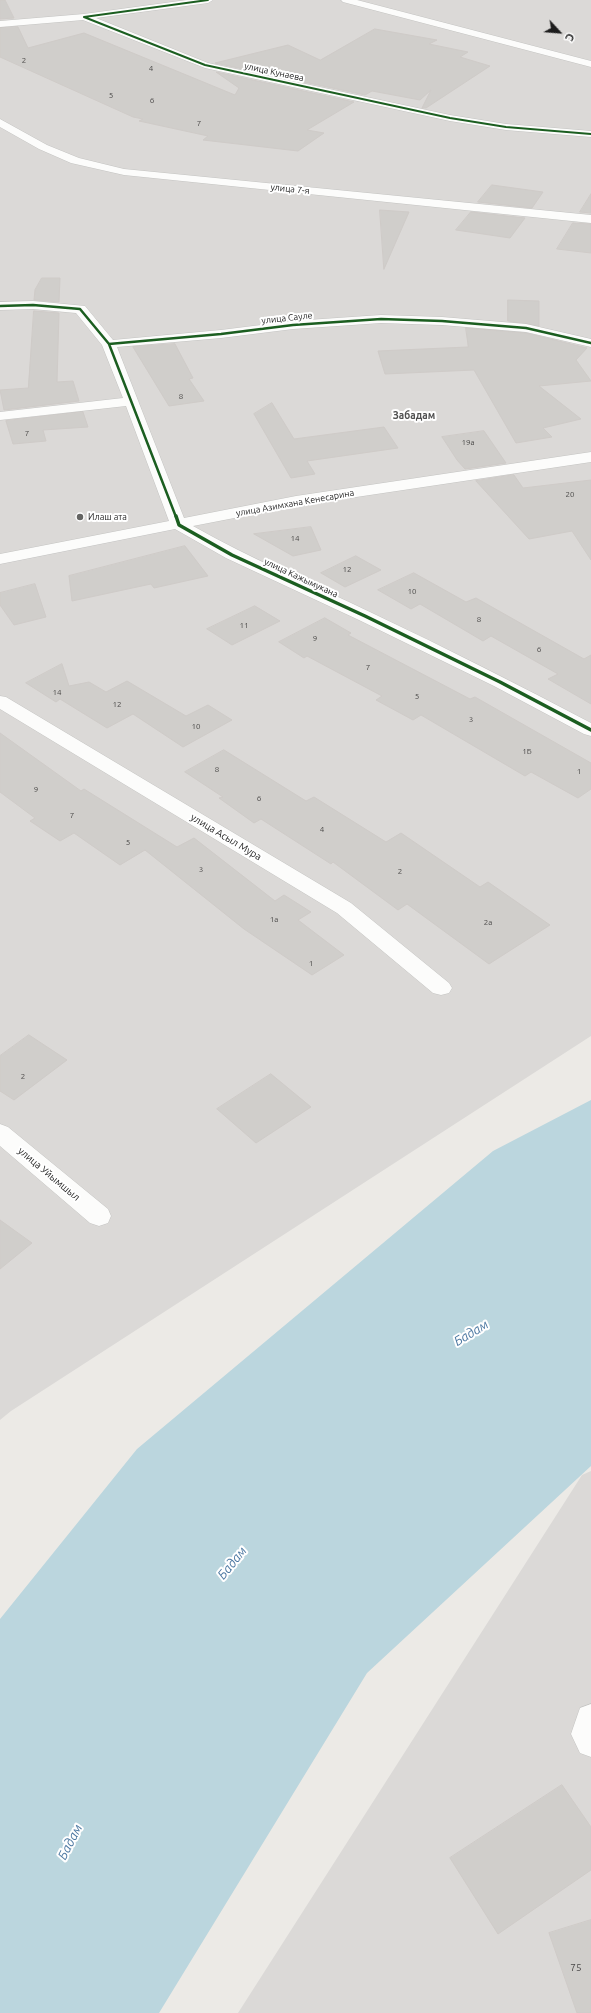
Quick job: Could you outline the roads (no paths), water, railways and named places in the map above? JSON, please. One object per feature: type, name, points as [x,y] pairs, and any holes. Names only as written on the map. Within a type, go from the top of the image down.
[{"type":"street","points":[[0,24],[84,17],[208,0]]},
{"type":"street","points":[[346,0],[591,64]]},
{"type":"street","name":"улица Кунаева","points":[[84,17],[205,65],[450,118],[506,127],[591,134]]},
{"type":"street","name":"улица 7-я","points":[[0,122],[43,147],[74,161],[124,172],[591,219]]},
{"type":"street","points":[[0,306],[33,305],[80,309],[109,344],[179,525]]},
{"type":"street","name":"улица Сауле","points":[[109,344],[221,334],[293,325],[381,319],[442,321],[526,328],[582,340],[591,344]]},
{"type":"street","points":[[0,416],[131,401]]},
{"type":"street","name":"улица Азимхана Кенесарина","points":[[0,559],[296,501],[591,457]]},
{"type":"street","name":"улица Кажымукана","points":[[179,525],[232,554],[486,676],[591,730]]},
{"type":"street","name":"улица Асыл Мура","points":[[0,701],[344,908],[441,988]]},
{"type":"street","name":"улица Уйымшыл","points":[[0,1133],[99,1216]]},
{"type":"water","name":"Бадам","points":[[591,1100],[591,1466],[367,1673],[159,2013],[0,2013],[0,1619],[137,1449],[493,1151]]},
{"type":"place","name":"Илаш ата","points":[[80,517]]},
{"type":"district","name":"Забадам","points":[[414,416]]}]
